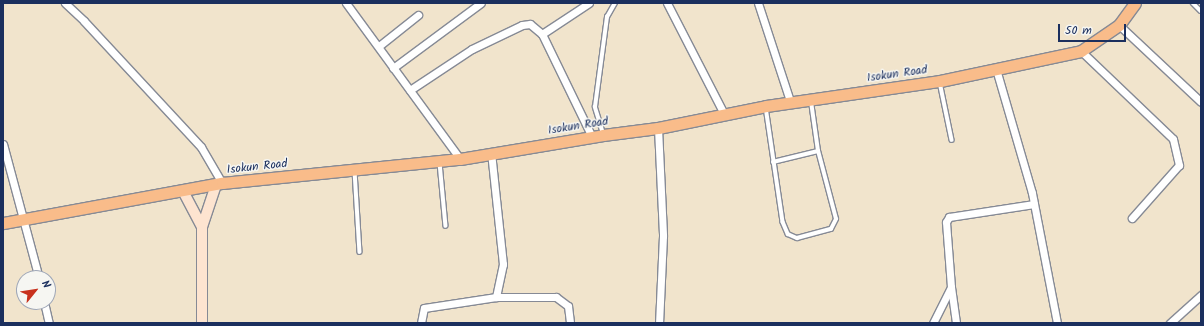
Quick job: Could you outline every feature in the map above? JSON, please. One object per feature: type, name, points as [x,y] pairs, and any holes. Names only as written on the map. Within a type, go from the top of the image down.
[{"type":"main road","name":"Isokun Road","points":[[3,223],[23,218],[219,184],[355,170],[439,159],[460,159],[491,152],[658,128],[766,106],[791,104],[810,99],[940,81],[1081,50],[1119,25],[1135,3]]},
{"type":"street","points":[[65,3],[84,21],[201,147],[219,184],[202,227],[202,323]]},
{"type":"street","points":[[346,3],[379,46],[393,68],[460,159]]},
{"type":"street","points":[[393,68],[481,3]]},
{"type":"street","points":[[542,34],[589,3]]},
{"type":"street","points":[[667,3],[724,114]]},
{"type":"street","points":[[758,3],[791,104]]},
{"type":"street","points":[[379,46],[418,15]]},
{"type":"street","points":[[410,90],[472,49],[522,25],[535,26],[542,34],[598,136]]},
{"type":"street","points":[[1119,25],[1201,102]]},
{"type":"street","points":[[1081,50],[1173,139],[1179,165],[1132,218]]},
{"type":"street","points":[[996,69],[1034,204],[1057,323]]},
{"type":"street","points":[[658,128],[663,236],[659,323]]},
{"type":"street","points":[[3,144],[36,270]]},
{"type":"street","points":[[491,152],[503,264],[496,297]]},
{"type":"street","points":[[183,191],[202,227]]},
{"type":"street","points":[[956,323],[951,287],[946,222],[949,217],[1034,204]]},
{"type":"street","points":[[933,323],[951,287]]},
{"type":"street","points":[[1170,323],[1201,295]]},
{"type":"street","points":[[421,323],[424,308],[496,297],[556,297],[568,306],[570,323]]},
{"type":"street","points":[[46,310],[49,323]]},
{"type":"lane","points":[[598,136],[595,107],[596,92],[608,17],[615,3]]},
{"type":"lane","points":[[1192,3],[1201,11]]},
{"type":"lane","points":[[940,81],[952,140]]},
{"type":"lane","points":[[766,106],[783,222],[788,234],[797,238],[832,229],[836,219],[818,151],[810,99]]},
{"type":"lane","points":[[773,162],[818,151]]},
{"type":"lane","points":[[439,159],[446,226]]},
{"type":"lane","points":[[355,170],[360,252]]}]
